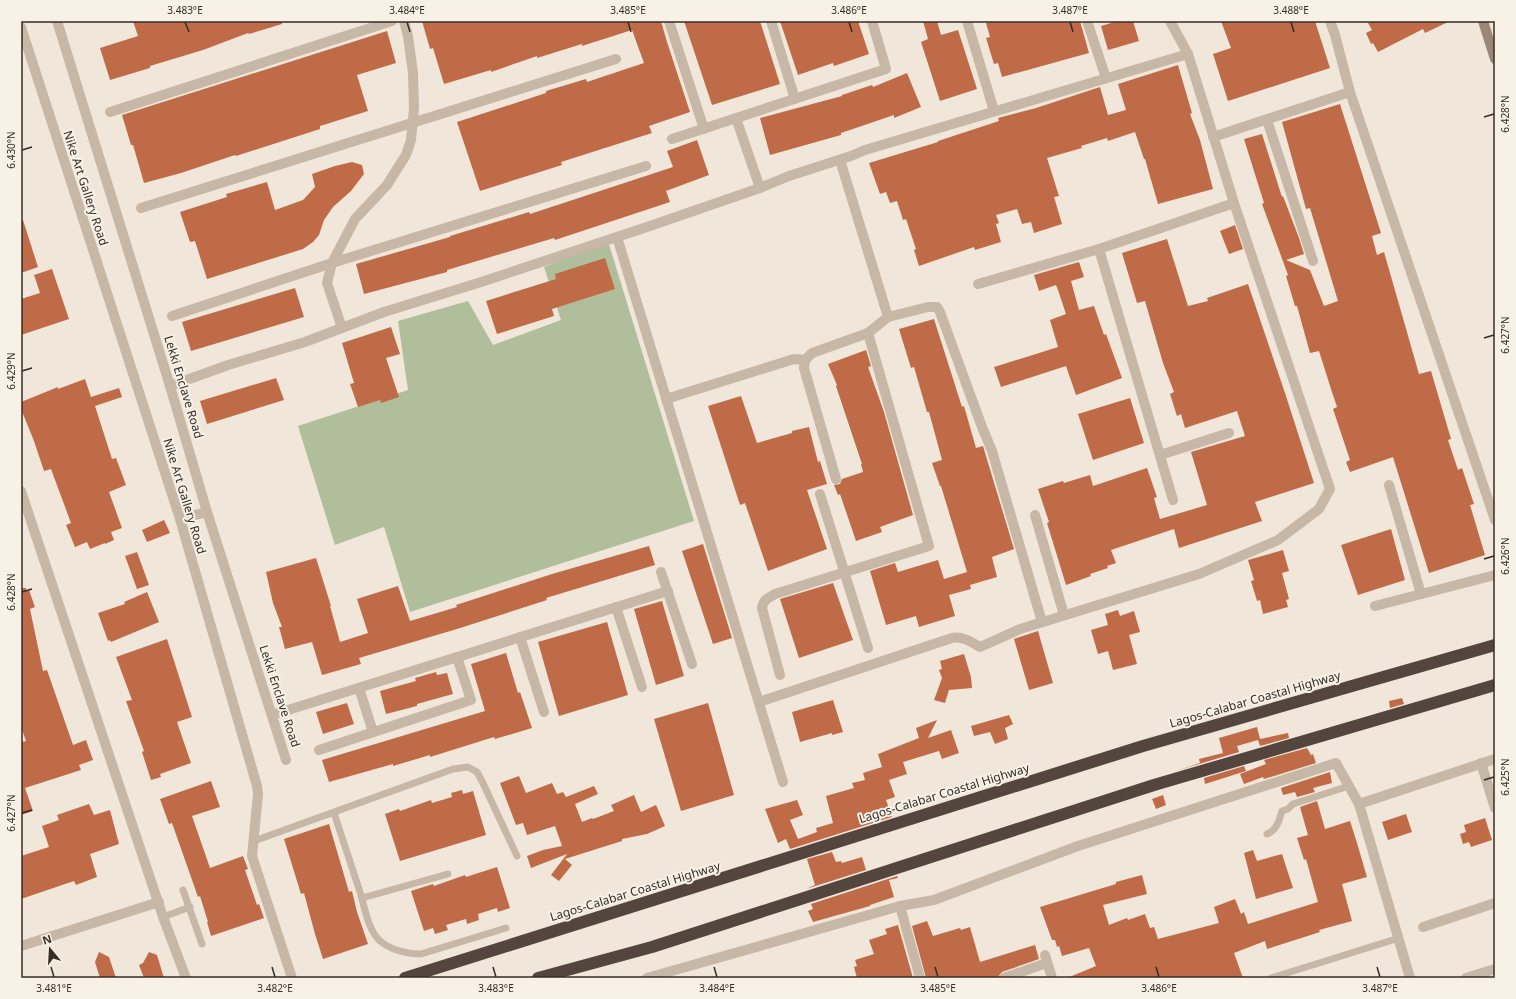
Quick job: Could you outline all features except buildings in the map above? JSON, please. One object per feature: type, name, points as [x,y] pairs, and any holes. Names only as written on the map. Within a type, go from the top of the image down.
[{"type":"highway","name":"Lagos-Calabar Coastal Highway","points":[[405,978],[1143,746],[1495,645]]},
{"type":"highway","points":[[538,978],[652,947],[1154,785],[1495,686]]},
{"type":"street","name":"Lekki Enclave Road","points":[[57,21],[170,386],[207,512],[286,760]]},
{"type":"street","points":[[110,112],[392,21]]},
{"type":"street","points":[[342,328],[327,284],[332,264],[355,219],[387,185],[406,155],[411,140],[414,108],[413,72],[408,36],[404,21]]},
{"type":"street","points":[[669,21],[704,129]]},
{"type":"street","points":[[771,21],[795,99]]},
{"type":"street","points":[[672,139],[886,69],[872,21]]},
{"type":"street","points":[[966,21],[994,111]]},
{"type":"street","points":[[1087,21],[1106,78]]},
{"type":"street","points":[[759,702],[952,638],[962,638],[980,647],[1020,629],[1199,574],[1278,540],[1319,509],[1330,489],[1234,204],[1188,54],[1170,21]]},
{"type":"street","points":[[1330,21],[1350,92],[1495,520]]},
{"type":"street","points":[[1483,21],[1495,58]]},
{"type":"street","name":"Nike Art Gallery Road","points":[[21,28],[180,519],[257,786],[258,794],[252,853],[253,859],[292,978]]},
{"type":"street","points":[[170,386],[228,365],[304,342],[384,312],[478,284],[617,237],[865,150],[1188,54]]},
{"type":"street","points":[[141,208],[616,59]]},
{"type":"street","points":[[1213,137],[1350,92]]},
{"type":"street","points":[[736,118],[760,188]]},
{"type":"street","points":[[1267,120],[1313,261]]},
{"type":"street","points":[[840,160],[888,318]]},
{"type":"street","points":[[172,316],[332,264],[646,166]]},
{"type":"street","points":[[978,284],[1099,249],[1234,204]]},
{"type":"street","points":[[617,237],[783,782]]},
{"type":"street","points":[[1099,249],[1173,500]]},
{"type":"street","points":[[836,478],[804,368],[805,360],[812,354],[868,333],[888,318],[928,306],[937,307],[992,451],[1042,622]]},
{"type":"street","points":[[780,675],[762,608],[762,604],[766,599],[775,594],[929,546],[868,333]]},
{"type":"street","points":[[666,399],[794,359],[805,360]]},
{"type":"street","points":[[1160,455],[1229,433]]},
{"type":"street","points":[[1389,485],[1421,594]]},
{"type":"street","points":[[21,491],[163,917],[186,978]]},
{"type":"street","points":[[820,494],[868,648]]},
{"type":"street","points":[[180,519],[207,512]]},
{"type":"street","points":[[1035,515],[1064,615]]},
{"type":"street","points":[[661,572],[692,664]]},
{"type":"street","points":[[1375,606],[1495,575]]},
{"type":"street","points":[[272,715],[668,591]]},
{"type":"street","points":[[616,607],[642,687]]},
{"type":"street","points":[[520,637],[544,712]]},
{"type":"street","points":[[319,750],[471,700],[457,657]]},
{"type":"street","points":[[359,688],[373,732]]},
{"type":"street","points":[[1360,804],[1495,759]]},
{"type":"street","points":[[647,978],[900,906],[934,900],[1078,846],[1336,763],[1360,804],[1410,978]]},
{"type":"street","points":[[1481,764],[1495,808]]},
{"type":"street","points":[[21,946],[159,902]]},
{"type":"street","points":[[1423,927],[1495,903]]},
{"type":"street","points":[[900,906],[920,978]]},
{"type":"street","points":[[1004,978],[1043,960],[1052,978]]},
{"type":"street","points":[[1466,978],[1495,969]]},
{"type":"lane","points":[[254,841],[453,769],[468,767],[477,772],[482,781],[517,856]]},
{"type":"lane","points":[[1267,834],[1275,829],[1280,820],[1282,811],[1288,809],[1293,804],[1349,786]]},
{"type":"lane","points":[[334,813],[368,919],[378,939],[401,952],[409,954],[422,954],[506,928]]},
{"type":"lane","points":[[362,898],[448,874]]},
{"type":"lane","points":[[183,890],[202,944]]},
{"type":"lane","points":[[163,917],[190,907]]},
{"type":"lane","points":[[1271,978],[1399,938]]},
{"type":"lane","points":[[1296,970],[1298,978]]},
{"type":"green space","points":[[608,241],[694,521],[410,612],[384,527],[335,545],[298,426],[408,390],[398,321],[468,301],[493,345],[561,320],[544,267]]}]
